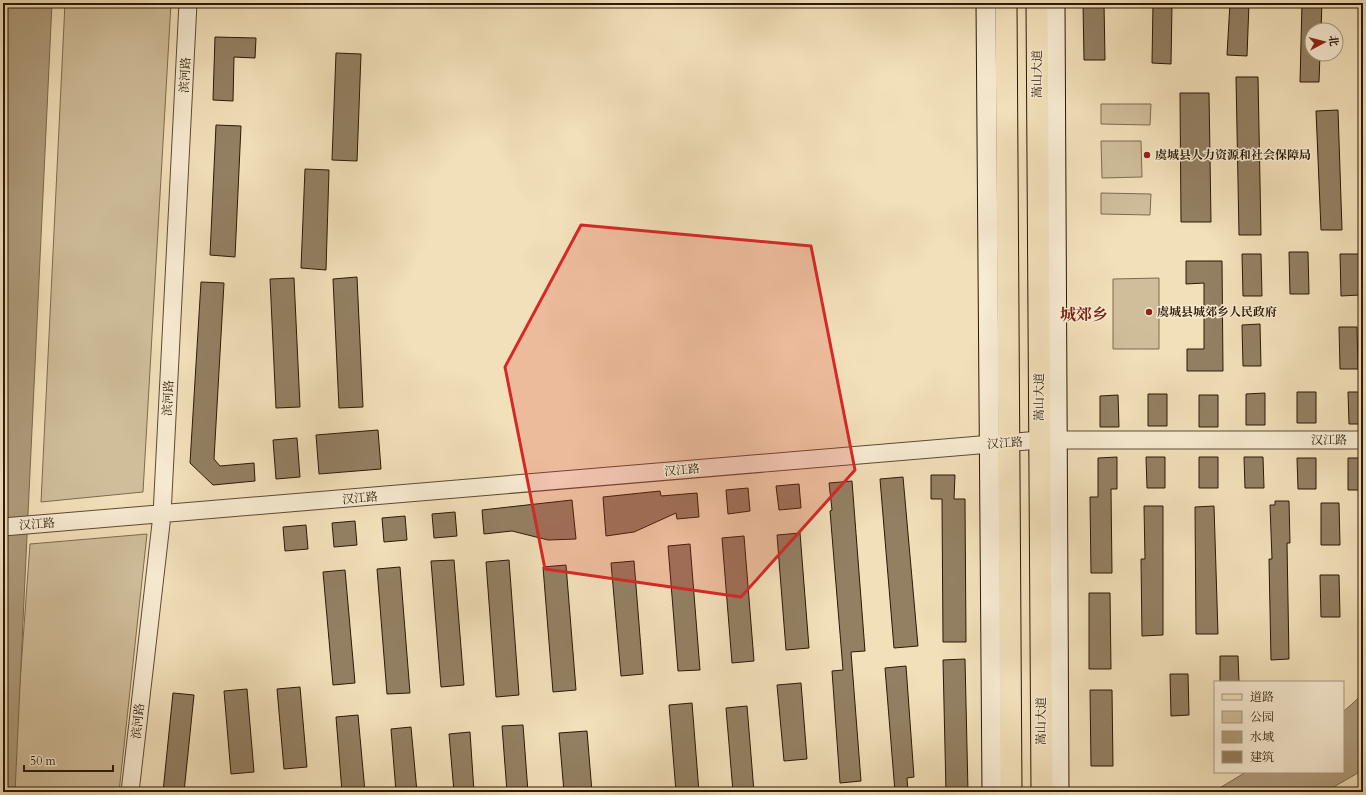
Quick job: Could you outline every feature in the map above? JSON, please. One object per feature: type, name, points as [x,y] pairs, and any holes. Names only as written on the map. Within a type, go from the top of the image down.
[{"type":"main road","points":[[986,3],[1011,792]]},
{"type":"main road","points":[[992,792],[1006,3]]},
{"type":"main road","name":"嵩山大道","points":[[1037,3],[1048,440],[1042,792]]},
{"type":"main road","points":[[1055,3],[1048,440],[1059,792]]},
{"type":"street","name":"滨河路","points":[[130,792],[162,515],[188,3]]},
{"type":"street","name":"汉江路","points":[[3,527],[162,515],[999,443],[1048,440],[1363,440]]},
{"type":"highlighted area","points":[[581,225],[811,246],[855,470],[741,597],[545,569],[505,367]]},
{"type":"green space","points":[[65,3],[171,3],[143,492],[41,502]]},
{"type":"green space","points":[[1101,104],[1151,104],[1150,125],[1101,124]]},
{"type":"green space","points":[[1101,141],[1141,141],[1142,177],[1102,178]]},
{"type":"green space","points":[[1101,193],[1151,194],[1150,215],[1101,214]]},
{"type":"green space","points":[[1159,278],[1159,349],[1113,349],[1113,279]]},
{"type":"green space","points":[[147,534],[119,792],[12,792],[30,544]]},
{"type":"water","points":[[3,3],[52,3],[15,792],[3,792]]},
{"type":"water","points":[[1363,694],[1363,770],[1325,792],[1213,792],[1244,773],[1344,773],[1344,711]]},
{"type":"building","points":[[1083,3],[1104,3],[1105,60],[1084,60]]},
{"type":"building","points":[[1153,3],[1172,3],[1171,64],[1152,63]]},
{"type":"building","points":[[1230,3],[1249,3],[1247,56],[1227,55]]},
{"type":"building","points":[[1302,3],[1322,3],[1321,22],[1304,22],[1304,62],[1320,62],[1319,82],[1300,82]]},
{"type":"building","points":[[215,37],[256,38],[255,58],[234,57],[233,101],[213,100]]},
{"type":"building","points":[[336,53],[361,54],[357,161],[332,160]]},
{"type":"building","points":[[1236,77],[1258,77],[1261,235],[1239,235]]},
{"type":"building","points":[[1180,93],[1209,93],[1211,222],[1181,222]]},
{"type":"building","points":[[1338,110],[1342,230],[1321,230],[1316,111]]},
{"type":"building","points":[[216,125],[241,126],[235,257],[210,255]]},
{"type":"building","points":[[305,169],[329,170],[326,270],[301,268]]},
{"type":"building","points":[[1289,252],[1308,252],[1309,294],[1290,294]]},
{"type":"building","points":[[1242,254],[1261,254],[1262,296],[1243,296]]},
{"type":"building","points":[[1340,254],[1359,254],[1360,295],[1341,296]]},
{"type":"building","points":[[1186,261],[1222,261],[1223,371],[1187,371],[1187,349],[1204,349],[1204,283],[1186,284]]},
{"type":"building","points":[[357,277],[363,407],[339,408],[333,279]]},
{"type":"building","points":[[294,278],[300,407],[276,408],[270,279]]},
{"type":"building","points":[[201,282],[224,283],[214,459],[220,466],[254,463],[255,481],[213,485],[190,463]]},
{"type":"building","points":[[1260,324],[1261,366],[1243,366],[1242,325]]},
{"type":"building","points":[[1339,327],[1357,327],[1358,369],[1340,369]]},
{"type":"building","points":[[1297,392],[1316,392],[1316,423],[1297,423]]},
{"type":"building","points":[[1348,392],[1363,392],[1363,424],[1349,424]]},
{"type":"building","points":[[1265,393],[1265,425],[1246,425],[1246,394]]},
{"type":"building","points":[[1148,394],[1167,394],[1167,426],[1148,426]]},
{"type":"building","points":[[1118,395],[1119,427],[1100,427],[1100,396]]},
{"type":"building","points":[[1199,395],[1218,395],[1218,427],[1199,427]]},
{"type":"building","points":[[378,430],[381,469],[319,474],[316,435]]},
{"type":"building","points":[[297,438],[300,477],[276,479],[273,440]]},
{"type":"building","points":[[1117,457],[1117,489],[1111,489],[1112,573],[1091,573],[1090,497],[1098,497],[1098,458]]},
{"type":"building","points":[[1146,457],[1165,457],[1165,488],[1147,488]]},
{"type":"building","points":[[1199,457],[1218,457],[1218,488],[1199,488]]},
{"type":"building","points":[[1244,457],[1263,457],[1264,488],[1245,488]]},
{"type":"building","points":[[1297,458],[1316,458],[1316,489],[1298,489]]},
{"type":"building","points":[[1348,458],[1363,458],[1363,490],[1348,490]]},
{"type":"building","points":[[931,475],[955,475],[954,499],[965,499],[966,642],[943,642],[942,499],[931,499]]},
{"type":"building","points":[[903,477],[918,646],[894,648],[880,479]]},
{"type":"building","points":[[852,481],[865,651],[851,652],[861,781],[840,783],[832,671],[843,670],[829,483]]},
{"type":"building","points":[[799,484],[801,508],[779,510],[776,486]]},
{"type":"building","points":[[748,488],[750,511],[728,514],[726,490]]},
{"type":"building","points":[[660,491],[661,496],[697,493],[699,517],[677,519],[676,513],[634,532],[606,536],[603,497]]},
{"type":"building","points":[[572,500],[576,539],[548,540],[512,531],[484,534],[482,510]]},
{"type":"building","points":[[1275,501],[1289,501],[1290,543],[1287,543],[1289,659],[1271,660],[1269,559],[1272,559],[1270,505],[1275,505]]},
{"type":"building","points":[[1321,503],[1339,503],[1340,545],[1321,545]]},
{"type":"building","points":[[1144,506],[1163,506],[1163,635],[1142,636],[1141,559],[1145,559]]},
{"type":"building","points":[[1214,506],[1218,634],[1196,634],[1195,507]]},
{"type":"building","points":[[455,512],[457,536],[434,538],[432,514]]},
{"type":"building","points":[[405,516],[407,540],[384,542],[382,518]]},
{"type":"building","points":[[355,521],[357,545],[334,547],[332,523]]},
{"type":"building","points":[[306,525],[308,549],[285,551],[283,527]]},
{"type":"building","points":[[800,533],[809,648],[786,650],[777,535]]},
{"type":"building","points":[[744,536],[754,661],[732,663],[722,538]]},
{"type":"building","points":[[690,544],[700,670],[678,671],[668,546]]},
{"type":"building","points":[[454,560],[464,685],[441,687],[431,561]]},
{"type":"building","points":[[509,560],[519,695],[496,697],[486,562]]},
{"type":"building","points":[[634,561],[643,674],[621,676],[611,563]]},
{"type":"building","points":[[566,565],[576,690],[553,692],[543,567]]},
{"type":"building","points":[[400,567],[410,693],[387,694],[377,569]]},
{"type":"building","points":[[345,570],[355,683],[333,685],[323,572]]},
{"type":"building","points":[[1320,575],[1339,575],[1340,617],[1321,617]]},
{"type":"building","points":[[1089,593],[1110,593],[1111,669],[1089,669]]},
{"type":"building","points":[[1220,656],[1238,656],[1239,681],[1220,681]]},
{"type":"building","points":[[965,659],[968,792],[946,792],[943,660]]},
{"type":"building","points":[[906,666],[914,777],[907,778],[908,792],[895,792],[885,668]]},
{"type":"building","points":[[1170,674],[1188,674],[1189,715],[1171,716]]},
{"type":"building","points":[[801,683],[807,759],[784,761],[777,685]]},
{"type":"building","points":[[300,687],[307,767],[284,769],[277,689]]},
{"type":"building","points":[[247,689],[254,772],[231,774],[224,691]]},
{"type":"building","points":[[1090,690],[1112,690],[1113,766],[1091,766]]},
{"type":"building","points":[[173,693],[194,695],[184,792],[163,792]]},
{"type":"building","points":[[692,703],[699,792],[676,792],[669,705]]},
{"type":"building","points":[[747,706],[754,792],[733,792],[726,708]]},
{"type":"building","points":[[358,715],[365,792],[342,792],[336,717]]},
{"type":"building","points":[[523,725],[528,792],[507,792],[502,726]]},
{"type":"building","points":[[411,727],[417,792],[396,792],[391,729]]},
{"type":"building","points":[[587,731],[592,792],[564,792],[559,733]]},
{"type":"building","points":[[470,732],[474,792],[454,792],[449,734]]},
{"type":"place","name":"虞城县人力资源和社会保障局","points":[[1147,155]]},
{"type":"place","name":"虞城县城郊乡人民政府","points":[[1149,312]]},
{"type":"district","name":"城郊乡","points":[[1084,314]]}]
